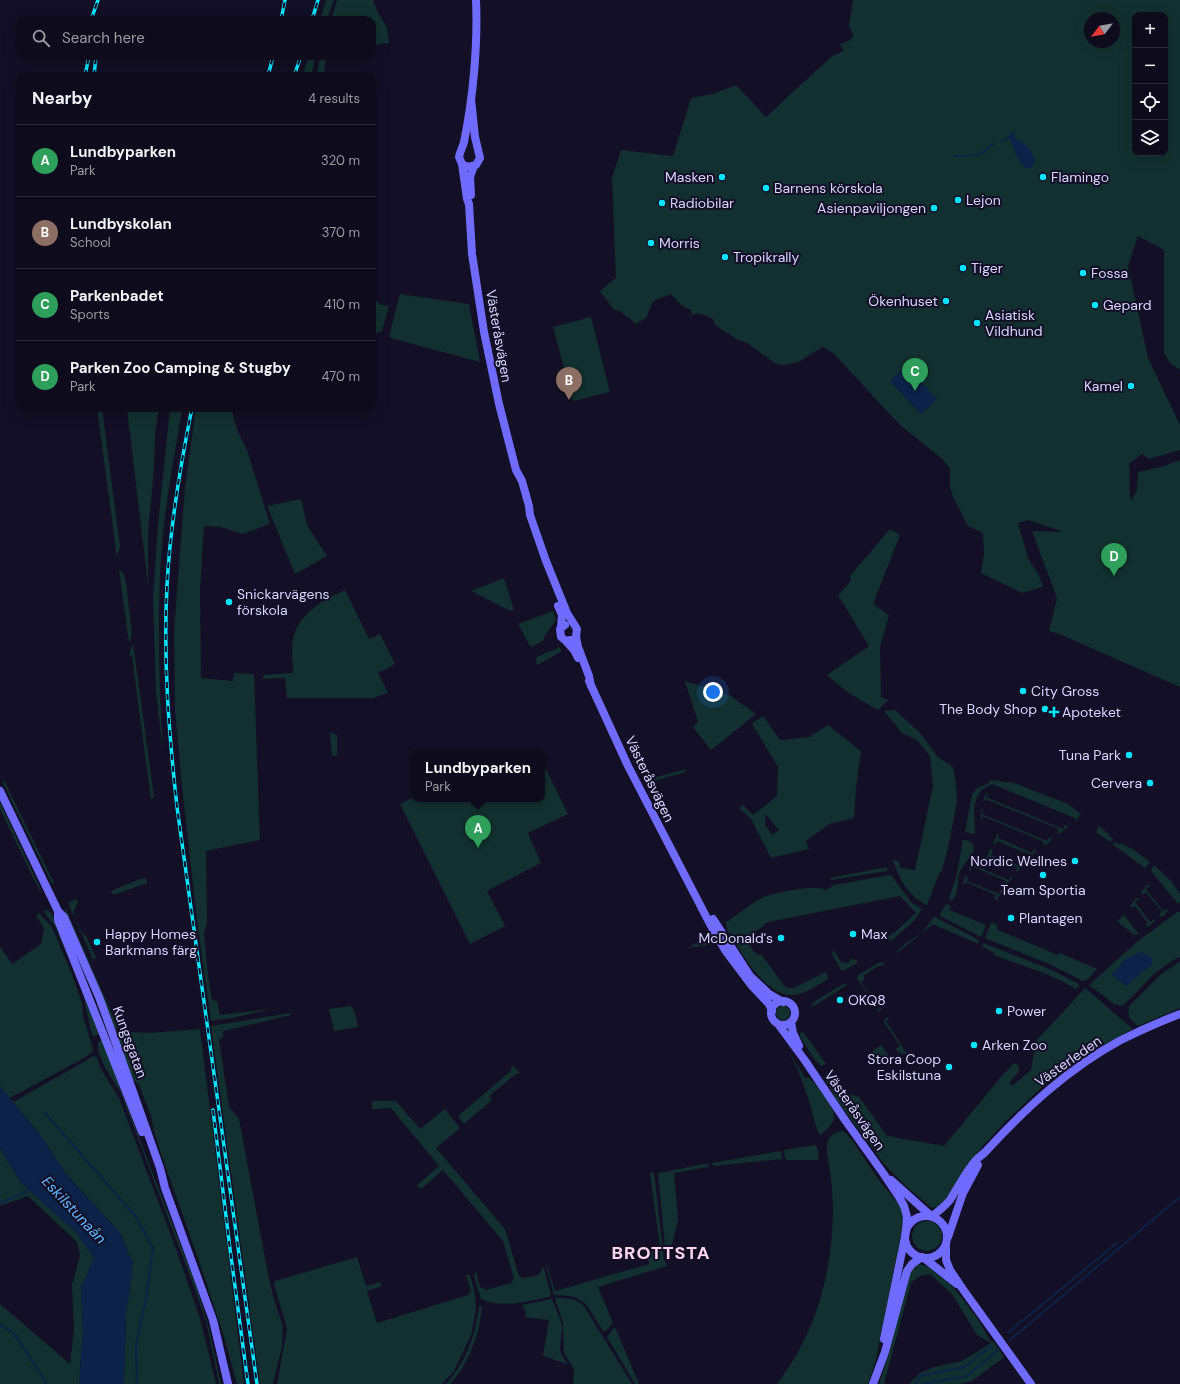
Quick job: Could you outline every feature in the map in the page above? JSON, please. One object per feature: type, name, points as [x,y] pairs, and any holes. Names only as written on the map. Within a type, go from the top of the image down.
[{"type":"street","points":[[471,99],[473,126],[478,151],[480,154],[480,160],[474,166],[468,167],[462,164],[459,156],[462,149],[471,99],[477,15],[476,0]]},
{"type":"street","points":[[462,149],[470,146],[478,151]]},
{"type":"street","name":"Västeråsvägen","points":[[462,164],[469,204],[472,254],[484,332],[499,404],[516,470],[526,494],[530,515],[546,561],[567,613],[574,626]]},
{"type":"street","name":"Västeråsvägen","points":[[469,204],[472,198],[470,177],[474,166]]},
{"type":"street","name":"Västeråsvägen","points":[[546,561],[548,575],[562,615],[561,627]]},
{"type":"street","points":[[568,624],[574,626],[576,636],[571,640],[566,641],[561,637],[561,627],[568,624]]},
{"type":"street","name":"Västeråsvägen","points":[[576,636],[578,647],[589,676],[591,686]]},
{"type":"street","name":"Västeråsvägen","points":[[566,641],[574,650],[628,766],[710,924],[726,950],[752,986],[769,1004],[772,1011]]},
{"type":"street","name":"Kungsgatan","points":[[0,791],[58,910],[58,920],[156,1169],[165,1188],[213,1320],[228,1384]]},
{"type":"street","name":"Västeråsvägen","points":[[689,884],[750,976],[769,994],[783,1002]]},
{"type":"street","points":[[783,1002],[790,1004],[794,1008],[794,1017],[791,1022],[785,1025],[778,1024],[773,1018],[772,1011],[776,1004],[783,1002]]},
{"type":"street","name":"Västerleden","points":[[932,1216],[950,1200],[973,1165],[1007,1128],[1040,1096],[1064,1076],[1118,1042],[1146,1028],[1180,1014]]},
{"type":"street","name":"Västeråsvägen","points":[[791,1022],[793,1033],[806,1062]]},
{"type":"street","name":"Västeråsvägen","points":[[778,1024],[883,1173],[904,1206],[907,1217],[906,1231]]},
{"type":"street","name":"Västerleden","points":[[947,1242],[963,1193],[987,1151]]},
{"type":"street","name":"Västeråsvägen","points":[[883,1173],[932,1216]]},
{"type":"street","points":[[873,1384],[878,1367],[906,1231],[908,1226],[915,1219],[926,1216],[932,1216],[945,1226],[947,1232],[947,1264],[962,1288],[1031,1384]]},
{"type":"street","points":[[906,1231],[905,1239],[909,1249],[962,1288]]},
{"type":"street","points":[[878,1367],[885,1352],[907,1271],[912,1264],[923,1258],[932,1257],[938,1254],[942,1251],[947,1242]]},
{"type":"green space","points":[[326,0],[334,0],[328,16],[321,16]]},
{"type":"green space","points":[[337,0],[373,0],[378,13],[387,27],[389,43],[376,45],[376,16],[332,16]]},
{"type":"green space","points":[[853,0],[1180,0],[1180,370],[1170,363],[1164,353],[1164,250],[1138,236],[1128,266],[1148,358],[1180,425],[1180,450],[1149,459],[1142,454],[1129,464],[1131,501],[1137,490],[1138,472],[1161,467],[1180,460],[1180,687],[1049,631],[1057,598],[1032,531],[1064,532],[1028,520],[1018,523],[1028,558],[1039,575],[1043,587],[1022,593],[981,573],[984,553],[983,533],[968,526],[953,497],[950,487],[950,468],[941,458],[900,425],[834,354],[823,347],[798,362],[785,365],[776,364],[747,343],[738,340],[715,325],[713,319],[697,313],[692,315],[691,310],[681,305],[671,294],[653,301],[646,318],[636,324],[620,311],[614,310],[600,291],[616,278],[612,178],[621,150],[673,156],[691,98],[713,94],[736,85],[766,117],[832,56],[844,51],[840,44],[848,41],[854,36],[849,26]],"holes":[[[892,383],[937,399],[921,414]]]},
{"type":"green space","points":[[308,60],[315,60],[312,72],[303,72]]},
{"type":"green space","points":[[319,60],[326,60],[324,72],[318,72]]},
{"type":"green space","points":[[400,294],[469,304],[480,362],[390,338]]},
{"type":"green space","points":[[376,301],[382,305],[389,306],[382,331],[376,333]]},
{"type":"green space","points":[[591,317],[610,392],[573,401],[553,327]]},
{"type":"green space","points":[[98,412],[103,412],[120,547],[116,557]]},
{"type":"green space","points":[[127,412],[158,412],[155,433],[154,469],[148,532],[148,585]]},
{"type":"green space","points":[[170,412],[182,412],[171,472],[163,534],[159,589],[160,698],[163,753],[156,691],[153,598],[158,524]]},
{"type":"green space","points":[[195,412],[232,412],[238,432],[247,450],[270,524],[243,534],[221,527],[204,526],[200,591],[201,678],[233,681],[234,673],[254,674],[260,840],[206,851],[207,923],[204,933],[212,1000],[217,1001],[220,1015],[272,1009],[211,1021],[198,928],[175,710],[174,631],[185,487]]},
{"type":"green space","points":[[301,499],[307,525],[327,556],[295,574],[267,506]]},
{"type":"green space","points":[[890,529],[900,535],[873,604],[889,615],[880,647],[881,697],[888,700],[878,710],[847,692],[827,675],[869,646],[838,595],[851,581],[850,576]]},
{"type":"green space","points":[[119,570],[123,572],[126,582],[132,634],[129,643]]},
{"type":"green space","points":[[504,578],[514,610],[510,611],[471,591]]},
{"type":"green space","points":[[345,590],[369,639],[380,634],[395,664],[378,673],[388,693],[373,698],[287,698],[285,678],[263,679],[263,675],[293,673],[293,639],[301,622],[313,608],[328,598]]},
{"type":"green space","points":[[553,611],[556,620],[544,637],[544,640],[532,647],[530,646],[518,624]]},
{"type":"green space","points":[[133,643],[154,797],[151,800],[132,656],[129,655]]},
{"type":"green space","points":[[559,647],[562,651],[537,665],[536,658]]},
{"type":"green space","points":[[685,681],[729,695],[756,714],[711,750],[693,727],[698,722]]},
{"type":"green space","points":[[895,710],[920,733],[938,757],[953,767],[956,783],[957,801],[948,848],[942,870],[927,905],[909,892],[898,874],[893,860],[898,861],[901,868],[915,870],[933,786],[930,756],[917,740],[902,733],[884,711]]},
{"type":"green space","points":[[763,716],[780,740],[809,737],[828,725],[861,751],[854,818],[829,824],[806,841],[809,849],[771,858],[751,819],[739,808],[743,805],[753,815],[777,796],[778,767],[752,724]],"holes":[[[765,814],[779,830],[772,835],[765,825]]]},
{"type":"green space","points":[[330,732],[337,735],[337,756],[332,756]]},
{"type":"green space","points":[[686,769],[686,772],[650,782],[648,785],[646,780]]},
{"type":"green space","points":[[545,770],[568,814],[528,833],[541,863],[487,891],[505,926],[470,944],[400,804],[411,798],[411,802],[545,802]]},
{"type":"green space","points":[[4,780],[54,883],[52,884],[3,784]]},
{"type":"green space","points":[[990,780],[1014,783],[1068,804],[1081,814],[1075,822],[1075,818],[992,784],[982,790],[976,801],[974,811],[975,833],[972,834],[965,832],[972,795],[977,788],[989,783]]},
{"type":"green space","points":[[986,793],[988,793],[986,797],[1063,829],[1065,825],[1068,827],[1057,834],[1059,829],[985,799],[983,803]]},
{"type":"green space","points":[[0,802],[41,890],[39,890],[0,809]]},
{"type":"green space","points":[[982,809],[982,814],[1047,841],[1049,837],[1052,840],[1044,846],[1044,842],[983,816],[981,821]]},
{"type":"green space","points":[[1099,826],[1113,839],[1110,842],[1096,832]]},
{"type":"green space","points":[[997,834],[999,835],[998,838],[1032,853],[1034,849],[1037,851],[1028,858],[1029,854],[997,841],[995,845],[993,844]]},
{"type":"green space","points":[[963,840],[968,840],[972,843],[974,849],[960,871],[957,892],[952,900],[949,898],[956,878]]},
{"type":"green space","points":[[1115,842],[1119,845],[1121,843],[1134,850],[1150,862],[1145,868],[1112,844]]},
{"type":"green space","points":[[990,849],[993,850],[991,855],[1020,866],[1021,862],[1024,864],[1017,872],[1017,867],[991,857],[989,861],[986,859]]},
{"type":"green space","points":[[973,861],[973,865],[1009,880],[1011,876],[1013,877],[1005,886],[1006,881],[973,867],[970,871],[969,868]]},
{"type":"green space","points":[[1154,865],[1171,881],[1180,894],[1180,902],[1178,904],[1151,871]]},
{"type":"green space","points":[[887,867],[887,871],[831,880],[830,878]]},
{"type":"green space","points":[[891,875],[912,903],[922,909],[913,922],[891,941],[885,940],[886,937],[894,933],[916,913],[900,896],[768,922],[745,940],[757,955],[761,954],[783,984],[788,988],[794,988],[825,972],[827,974],[828,979],[797,995],[781,993],[771,988],[762,980],[746,959],[727,929],[726,922],[751,904],[765,897],[782,892],[803,889],[820,888],[826,890],[834,885]]},
{"type":"green space","points":[[966,876],[968,877],[967,881],[999,894],[1001,890],[1002,892],[996,900],[994,899],[996,895],[966,882],[963,886],[964,878]]},
{"type":"green space","points":[[146,878],[147,883],[113,895],[111,891],[140,879]]},
{"type":"green space","points":[[1148,884],[1150,886],[1146,889],[1163,911],[1167,909],[1168,911],[1162,917],[1159,915],[1162,912],[1146,892],[1143,894],[1141,892]]},
{"type":"green space","points":[[1136,898],[1139,899],[1135,902],[1150,922],[1154,919],[1155,921],[1148,927],[1145,925],[1148,923],[1135,906],[1132,908],[1130,906]]},
{"type":"green space","points":[[77,899],[78,903],[74,910],[74,915],[96,958],[93,959],[68,903]]},
{"type":"green space","points":[[946,904],[951,906],[949,910],[986,925],[981,937],[942,917],[940,914]]},
{"type":"green space","points":[[65,907],[116,1023],[118,1028],[116,1029],[114,1029],[66,916]]},
{"type":"green space","points":[[46,910],[51,912],[102,1034],[93,1036],[83,993],[55,926],[43,911]]},
{"type":"green space","points":[[1177,912],[1180,912],[1180,957],[1158,971],[1128,1001],[1121,1006],[1114,1004],[1089,985],[1138,941]]},
{"type":"green space","points":[[39,913],[52,927],[73,977],[82,1003],[83,1016],[93,1049],[92,1052],[86,1057],[10,1098],[0,1086],[0,946],[12,964],[41,944],[44,928],[36,916]]},
{"type":"green space","points":[[1124,915],[1139,934],[1134,935],[1117,921]]},
{"type":"green space","points":[[934,917],[979,940],[978,944],[933,924],[896,954],[904,945],[920,934]]},
{"type":"green space","points":[[991,922],[996,923],[998,930],[1058,955],[1060,953],[1097,969],[1087,980],[1083,981],[1049,964],[985,938]]},
{"type":"green space","points":[[706,937],[710,937],[715,944],[688,948]]},
{"type":"green space","points":[[983,943],[1052,970],[1079,984],[1079,986],[1076,989],[1046,974],[994,955],[994,953],[982,946]]},
{"type":"green space","points":[[833,950],[841,962],[849,963],[850,959],[857,960],[857,963],[843,971],[841,970],[832,954]]},
{"type":"green space","points":[[1180,961],[1180,1008],[1138,1026],[1130,1018],[1128,1013],[1129,1006],[1159,976]]},
{"type":"green space","points":[[880,962],[885,964],[882,966],[880,965],[863,976],[865,979],[861,982],[879,1010],[882,1008],[879,1012],[857,978],[858,975]]},
{"type":"green space","points":[[845,983],[847,985],[812,1007],[812,1004],[815,1001]]},
{"type":"green space","points":[[1085,988],[1133,1029],[1095,1049],[1062,1071],[1039,1090],[1003,1124],[981,1148],[941,1206],[932,1208],[908,1188],[884,1164],[836,1099],[824,1077],[827,1075],[836,1090],[859,1097],[887,1136],[944,1146],[1014,1063],[1018,1065],[1019,1071],[1010,1082],[1012,1086],[1031,1070],[1036,1041]]},
{"type":"green space","points":[[351,1006],[355,1012],[358,1027],[334,1031],[329,1009]]},
{"type":"green space","points":[[783,1006],[788,1008],[790,1013],[788,1018],[783,1020],[778,1018],[776,1013],[778,1008]]},
{"type":"green space","points":[[290,1013],[291,1015],[223,1031],[223,1037],[219,1039],[229,1107],[239,1119],[267,1269],[273,1296],[283,1326],[282,1346],[273,1384],[260,1384],[211,1026]]},
{"type":"green space","points":[[888,1017],[889,1019],[886,1021],[907,1054],[902,1054],[897,1051],[896,1049],[900,1046],[884,1022]]},
{"type":"green space","points":[[200,1029],[244,1384],[237,1384],[223,1333],[160,1151],[151,1116],[139,1085],[131,1078],[116,1036],[129,1032],[149,1033]]},
{"type":"green space","points":[[803,1032],[826,1064],[820,1066],[819,1062],[817,1063],[800,1037],[800,1033]]},
{"type":"green space","points":[[102,1040],[118,1077],[118,1083],[196,1285],[209,1328],[221,1384],[219,1384],[207,1325],[196,1292],[120,1091],[101,1059],[98,1046],[99,1041]]},
{"type":"green space","points":[[881,1045],[890,1058],[871,1054],[871,1052]]},
{"type":"green space","points":[[789,1052],[806,1079],[808,1077],[815,1084],[829,1103],[834,1113],[833,1121],[830,1126],[820,1135],[817,1130],[808,1097]]},
{"type":"green space","points":[[94,1056],[97,1058],[101,1069],[119,1098],[175,1246],[200,1318],[216,1384],[124,1384],[126,1314],[133,1264],[121,1234],[66,1174],[38,1132],[13,1102]]},
{"type":"green space","points":[[512,1065],[520,1073],[516,1074],[489,1096],[492,1100],[464,1124],[458,1116],[511,1071]]},
{"type":"green space","points":[[372,1101],[396,1101],[420,1129],[445,1109],[460,1128],[436,1148],[505,1229],[519,1276],[523,1278],[539,1275],[543,1266],[551,1294],[549,1297],[506,1304],[489,1302],[481,1299],[474,1276],[476,1271],[480,1287],[486,1290],[511,1283],[514,1278],[503,1241],[443,1170],[421,1189],[417,1185],[439,1166],[391,1108],[372,1109]]},
{"type":"green space","points":[[842,1131],[852,1140],[878,1179],[900,1206],[903,1216],[903,1225],[875,1364],[868,1384],[777,1384],[791,1364],[802,1344],[819,1304],[825,1282],[832,1238],[833,1214],[832,1187],[827,1145],[832,1135]]},
{"type":"green space","points":[[816,1145],[819,1160],[787,1160],[785,1158],[784,1150]]},
{"type":"green space","points":[[0,1148],[21,1183],[75,1231],[94,1258],[81,1288],[83,1329],[79,1384],[0,1384],[0,1304],[70,1364],[74,1329],[72,1285],[80,1256],[77,1242],[28,1196],[0,1206]]},
{"type":"green space","points":[[781,1151],[782,1159],[714,1166],[712,1163]]},
{"type":"green space","points":[[709,1163],[708,1167],[674,1173],[678,1220],[668,1261],[666,1256],[658,1173]]},
{"type":"green space","points":[[654,1172],[664,1260],[667,1266],[598,1287],[613,1323],[606,1331],[603,1331],[589,1309],[580,1300],[574,1297],[554,1295],[546,1265],[555,1291],[649,1264],[646,1250],[660,1247],[650,1173]]},
{"type":"green space","points":[[927,1221],[938,1225],[942,1236],[938,1247],[927,1251],[916,1247],[912,1236],[916,1225]]},
{"type":"green space","points":[[357,1257],[366,1286],[380,1282],[382,1286],[367,1291],[377,1323],[468,1295],[471,1290],[466,1275],[470,1275],[475,1294],[476,1310],[471,1335],[454,1371],[442,1384],[277,1384],[287,1329],[274,1284],[275,1281]]},
{"type":"green space","points":[[918,1264],[928,1267],[950,1284],[970,1308],[991,1342],[994,1342],[1004,1357],[972,1381],[959,1384],[909,1384],[920,1373],[934,1367],[962,1361],[991,1343],[977,1335],[952,1294],[930,1274],[919,1276],[911,1283],[884,1384],[879,1384],[891,1347],[898,1312],[911,1270]]},
{"type":"green space","points":[[555,1298],[575,1300],[584,1306],[632,1384],[573,1384],[574,1369],[564,1353],[563,1323]]},
{"type":"green space","points":[[552,1299],[561,1322],[562,1329],[560,1347],[561,1353],[567,1364],[543,1356],[549,1320],[525,1317],[526,1312],[522,1305]]},
{"type":"green space","points":[[479,1306],[482,1306],[479,1327],[468,1358],[457,1376],[450,1384],[446,1384],[459,1367],[469,1348],[478,1317]]},
{"type":"green space","points":[[615,1327],[639,1384],[635,1384],[607,1337]]},
{"type":"water","points":[[1014,132],[1015,139],[1026,144],[1032,152],[1035,160],[1032,168],[1026,168],[1023,165],[1014,149],[1009,136]]},
{"type":"water","points":[[906,366],[937,399],[921,414],[890,381]]},
{"type":"water","points":[[1141,952],[1152,957],[1152,966],[1126,986],[1112,975],[1125,959]]},
{"type":"water","name":"Eskilstunaån","points":[[0,1086],[38,1132],[66,1174],[121,1234],[133,1264],[126,1314],[124,1384],[79,1384],[83,1329],[81,1288],[94,1258],[75,1231],[21,1183],[0,1148]]},
{"type":"waterway","points":[[1002,142],[1010,137]]},
{"type":"waterway","points":[[954,156],[977,155],[984,152],[994,144]]},
{"type":"waterway","points":[[45,1113],[136,1217],[153,1248],[147,1294],[136,1346],[137,1384]]},
{"type":"waterway","points":[[0,1203],[30,1190]]},
{"type":"waterway","points":[[1010,1340],[1180,1197]]},
{"type":"waterway","points":[[1009,1332],[1117,1243]]},
{"type":"waterway","points":[[0,1325],[14,1333],[47,1384]]},
{"type":"waterway","points":[[916,1384],[920,1376],[964,1367],[991,1346]]},
{"type":"waterway","points":[[922,1384],[967,1376],[998,1350]]},
{"type":"railway","points":[[92,16],[98,0]]},
{"type":"railway","points":[[282,16],[285,0]]},
{"type":"railway","points":[[313,16],[318,0]]},
{"type":"railway","points":[[86,72],[88,60]]},
{"type":"railway","points":[[94,72],[96,60]]},
{"type":"railway","points":[[269,72],[272,60]]},
{"type":"railway","points":[[295,72],[300,60]]},
{"type":"railway","points":[[191,412],[176,497],[168,564],[166,669],[169,725],[177,807],[257,1384]]},
{"type":"railway","points":[[213,1110],[248,1384]]},
{"type":"place","name":"Masken","points":[[722,177]]},
{"type":"place","name":"Flamingo","points":[[1043,177]]},
{"type":"place","name":"Barnens körskola","points":[[766,188]]},
{"type":"place","name":"Lejon","points":[[958,200]]},
{"type":"place","name":"Radiobilar","points":[[662,203]]},
{"type":"place","name":"Asienpaviljongen","points":[[934,208]]},
{"type":"place","name":"Morris","points":[[651,243]]},
{"type":"place","name":"Tropikrally","points":[[725,257]]},
{"type":"place","name":"Tiger","points":[[963,268]]},
{"type":"place","name":"Fossa","points":[[1083,273]]},
{"type":"place","name":"Ökenhuset","points":[[946,301]]},
{"type":"place","name":"Gepard","points":[[1095,305]]},
{"type":"place","name":"Asiatisk Vildhund","points":[[977,323]]},
{"type":"place","name":"Kamel","points":[[1131,386]]},
{"type":"place","name":"Parkenbadet","points":[[915,391]]},
{"type":"place","name":"Lundbyskolan","points":[[569,400]]},
{"type":"place","name":"Parken Zoo Camping & Stugby","points":[[1114,576]]},
{"type":"place","name":"Snickarvägens förskola","points":[[229,602]]},
{"type":"place","name":"City Gross","points":[[1023,691]]},
{"type":"place","name":"The Body Shop","points":[[1045,709]]},
{"type":"place","name":"Apoteket","points":[[1054,712]]},
{"type":"place","name":"Tuna Park","points":[[1129,755]]},
{"type":"place","name":"Cervera","points":[[1150,783]]},
{"type":"place","name":"Lundbyparken","points":[[478,848]]},
{"type":"place","name":"Nordic Wellnes","points":[[1075,861]]},
{"type":"place","name":"Team Sportia","points":[[1043,875]]},
{"type":"place","name":"Plantagen","points":[[1011,918]]},
{"type":"place","name":"Max","points":[[853,934]]},
{"type":"place","name":"McDonald's","points":[[781,938]]},
{"type":"place","name":"Happy Homes Barkmans färg","points":[[97,942]]},
{"type":"place","name":"OKQ8","points":[[840,1000]]},
{"type":"place","name":"Power","points":[[999,1011]]},
{"type":"place","name":"Arken Zoo","points":[[974,1045]]},
{"type":"place","name":"Stora Coop Eskilstuna","points":[[949,1067]]},
{"type":"district","name":"BROTTSTA","points":[[661,1253]]}]
